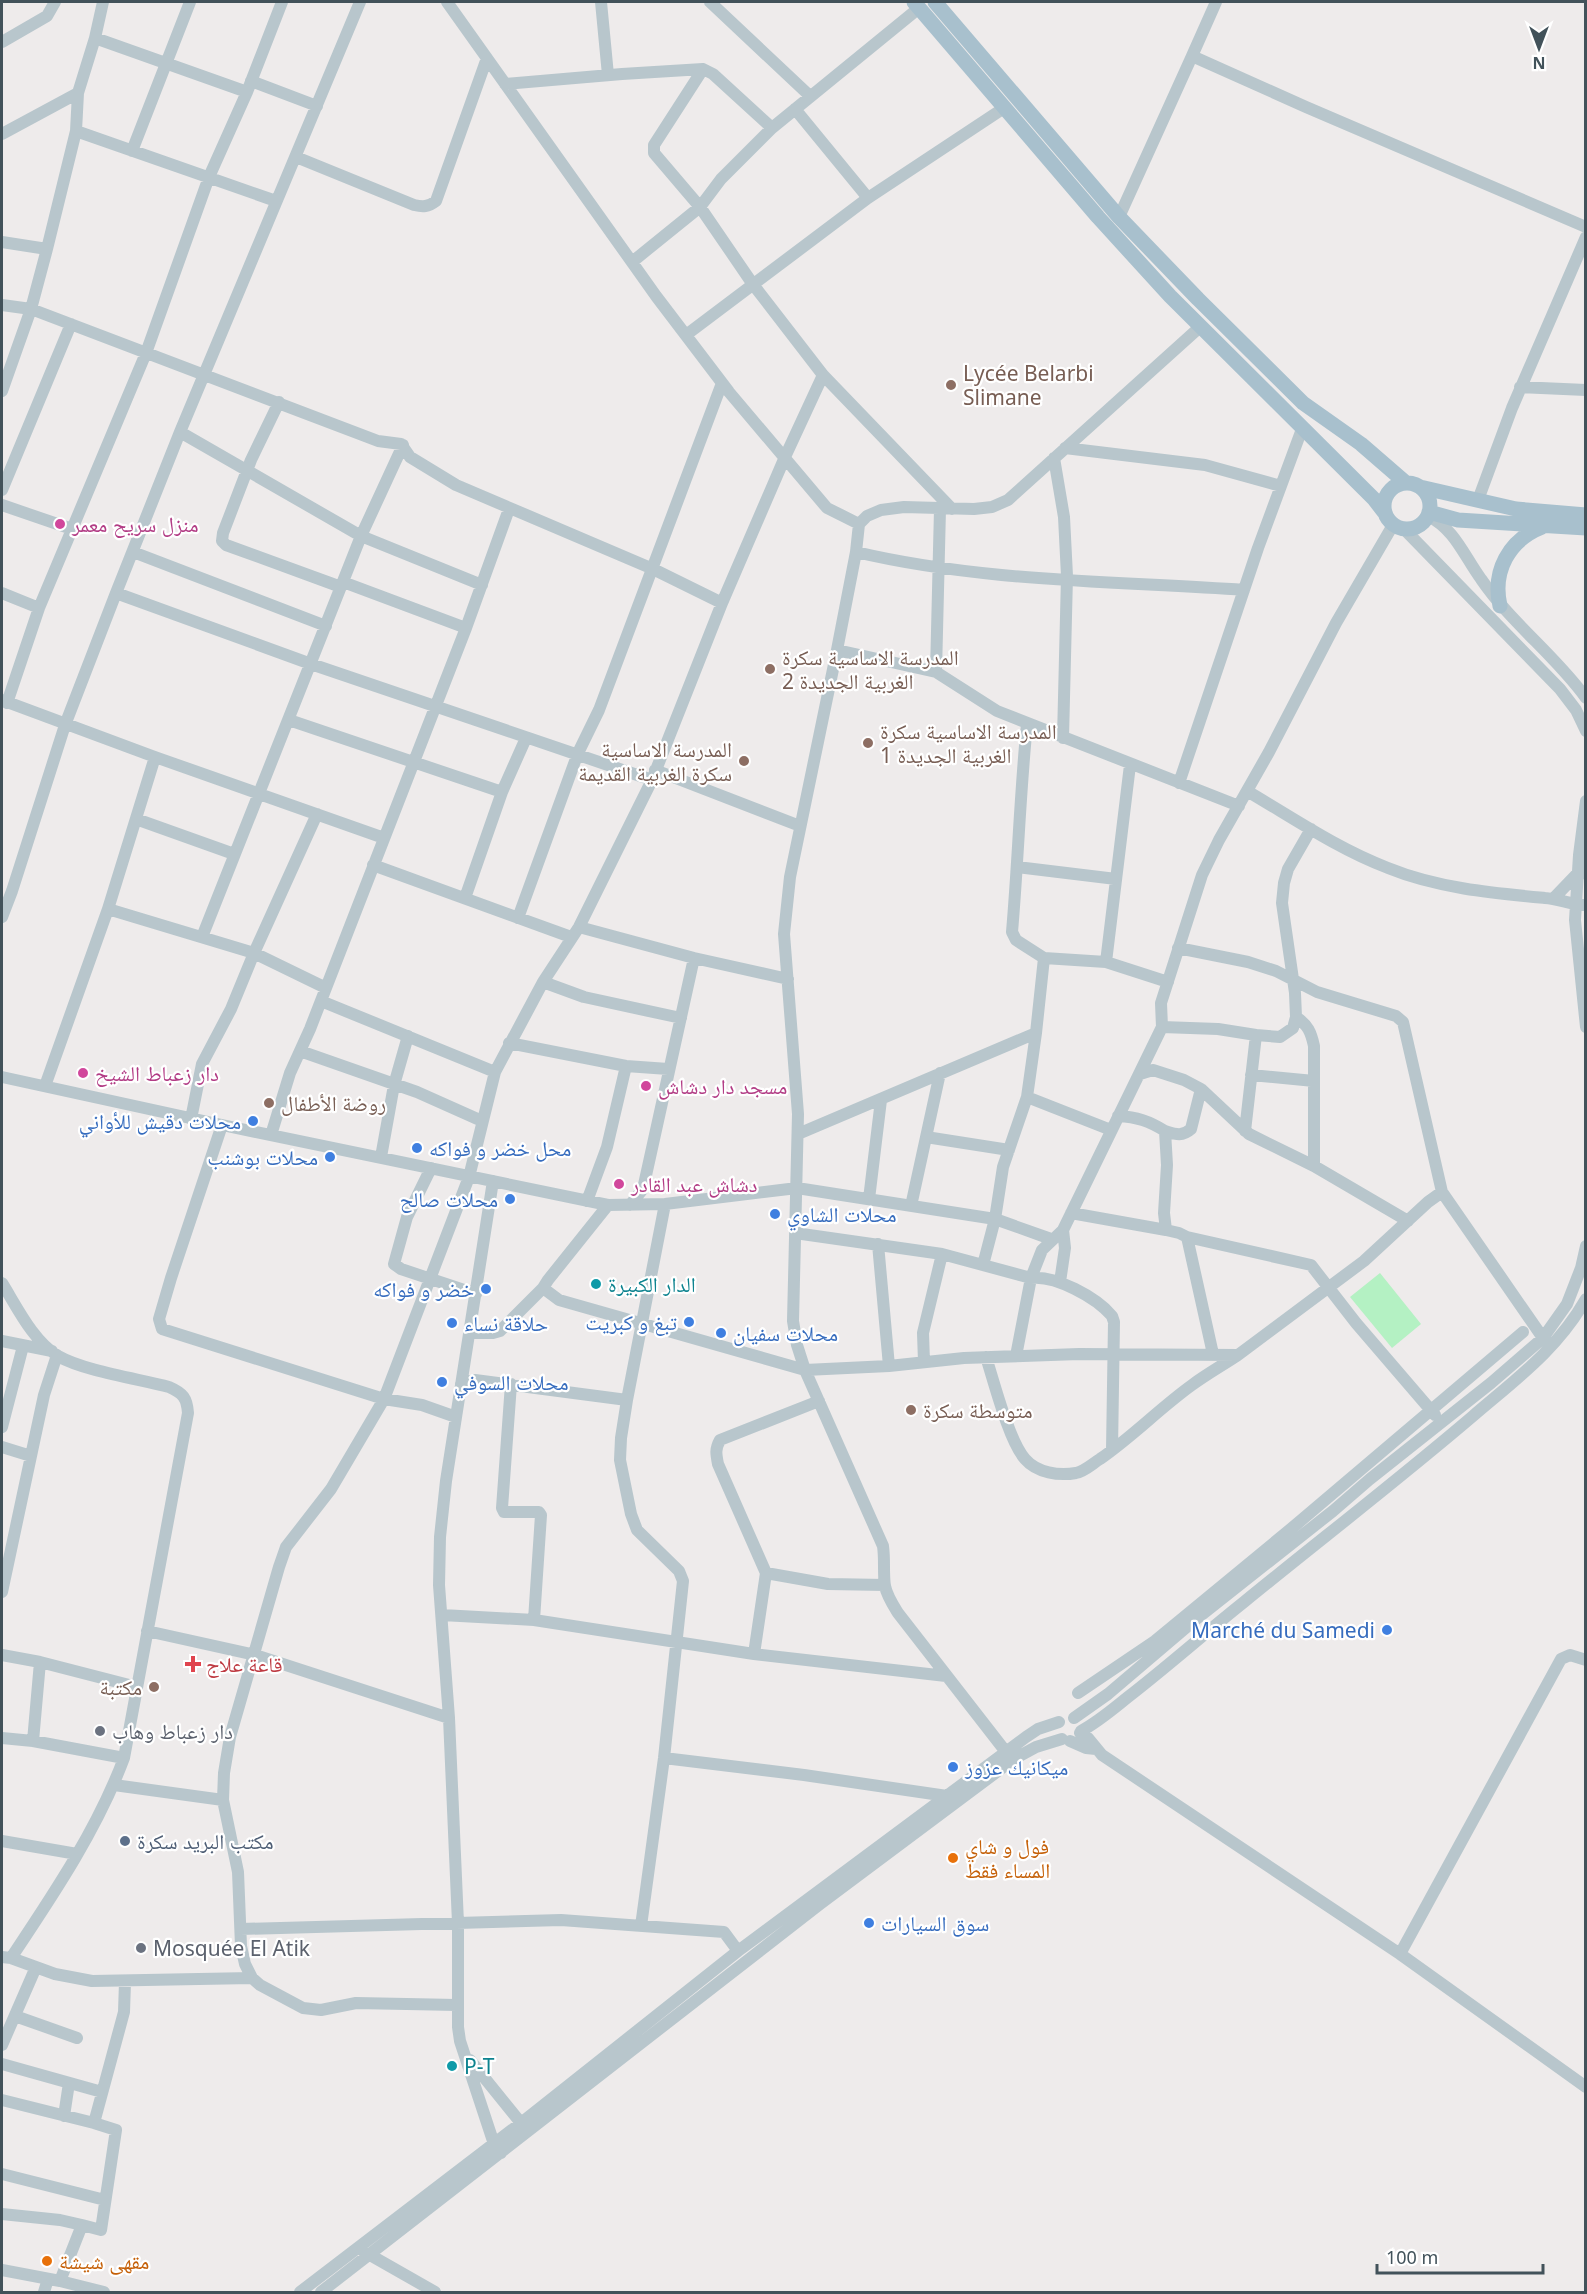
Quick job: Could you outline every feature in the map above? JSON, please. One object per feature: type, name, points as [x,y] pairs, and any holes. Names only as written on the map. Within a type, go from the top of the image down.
[{"type":"main road","points":[[916,5],[1098,217],[1200,327],[1360,484],[1399,527],[1418,526],[1428,514],[1429,498],[1361,444],[1303,403],[1119,218],[935,2]]},
{"type":"main road","points":[[1384,512],[1383,505],[1388,492],[1399,484],[1413,485],[1516,509],[1586,515]]},
{"type":"main road","points":[[1428,514],[1458,520],[1586,528]]},
{"type":"main road","points":[[1500,606],[1498,582],[1505,558],[1520,539],[1542,527]]},
{"type":"street","points":[[2,42],[47,16],[55,2]]},
{"type":"street","points":[[2,391],[7,362],[31,309],[76,131],[78,93],[95,38],[103,2]]},
{"type":"street","points":[[132,151],[189,2]]},
{"type":"street","points":[[282,2],[249,86],[209,177],[146,353],[39,608],[4,701],[155,758],[384,838]]},
{"type":"street","points":[[447,2],[632,262],[722,383],[827,508],[859,524]]},
{"type":"street","points":[[601,2],[608,75]]},
{"type":"street","points":[[710,2],[810,96]]},
{"type":"street","points":[[1119,218],[1216,2]]},
{"type":"street","points":[[2,917],[7,891],[65,724],[180,432],[317,106],[356,3]]},
{"type":"street","points":[[632,262],[700,207],[721,180],[772,128],[916,5]]},
{"type":"street","points":[[95,38],[166,63],[317,106]]},
{"type":"street","points":[[1192,56],[1586,227]]},
{"type":"street","points":[[296,157],[414,205],[423,207],[431,205],[436,201],[487,58]]},
{"type":"street","points":[[505,84],[703,69],[713,74],[772,128]]},
{"type":"street","points":[[703,69],[653,149],[656,157],[700,207],[752,283],[824,375],[946,509],[938,569],[936,672]]},
{"type":"street","points":[[2,134],[78,93]]},
{"type":"street","points":[[686,335],[752,283],[868,198],[1004,108]]},
{"type":"street","points":[[795,109],[868,198]]},
{"type":"street","points":[[76,131],[276,201]]},
{"type":"street","points":[[1478,500],[1520,387],[1586,237]]},
{"type":"street","points":[[2,242],[46,249]]},
{"type":"street","points":[[2,305],[31,309],[378,441],[403,445]]},
{"type":"street","points":[[2,490],[71,324]]},
{"type":"street","points":[[1010,1755],[946,1676],[889,1598],[885,1586],[886,1562],[882,1546],[805,1370],[797,1345],[793,1321],[798,1134],[794,1047],[784,934],[790,877],[837,650],[856,552],[859,524],[867,516],[881,510],[904,507],[946,509],[992,507],[1008,500],[1200,327]]},
{"type":"street","points":[[458,2005],[356,2003],[321,2010],[303,2008],[260,1986],[252,1978],[245,1964],[238,1872],[223,1800],[224,1773],[230,1737],[286,1547],[331,1489],[384,1399],[469,1177],[495,1072],[543,982],[579,927],[653,775],[722,603],[785,457],[824,375]]},
{"type":"street","points":[[518,918],[578,753],[599,710],[722,383]]},
{"type":"street","points":[[1520,387],[1586,390]]},
{"type":"street","points":[[279,402],[247,470],[223,533],[223,542],[466,628]]},
{"type":"street","points":[[1179,783],[1244,590],[1302,429]]},
{"type":"street","points":[[180,432],[361,536],[482,585]]},
{"type":"street","points":[[403,445],[410,457],[446,480],[653,569],[722,603]]},
{"type":"street","points":[[202,937],[361,536],[403,445]]},
{"type":"street","points":[[1065,448],[1205,465],[1281,486]]},
{"type":"street","points":[[1054,458],[1064,517],[1067,580],[1063,738]]},
{"type":"street","points":[[2,505],[72,529]]},
{"type":"street","points":[[271,1135],[290,1073],[321,1001],[414,763],[509,509]]},
{"type":"street","points":[[1428,514],[1454,536],[1500,606],[1586,698]]},
{"type":"street","points":[[1016,1356],[1031,1278],[1042,1250],[1063,1230],[1162,1027],[1161,1003],[1202,875],[1331,633],[1399,527],[1560,689],[1576,710],[1586,732]]},
{"type":"street","points":[[133,552],[326,626]]},
{"type":"street","points":[[856,552],[938,569],[1067,580],[1244,590]]},
{"type":"street","points":[[2,593],[39,608]]},
{"type":"street","points":[[116,593],[311,664],[526,738],[653,775],[800,826]]},
{"type":"street","points":[[837,650],[936,672],[997,711],[1239,806]]},
{"type":"street","points":[[289,720],[502,792]]},
{"type":"street","points":[[1027,724],[1012,932],[1016,940],[1044,958],[1106,962],[1168,982]]},
{"type":"street","points":[[465,898],[502,792],[526,738]]},
{"type":"street","points":[[45,1086],[108,909],[155,758]]},
{"type":"street","points":[[1106,962],[1130,765]]},
{"type":"street","points":[[1247,791],[1331,842],[1388,869],[1456,887],[1495,894],[1553,898],[1581,905]]},
{"type":"street","points":[[1586,801],[1581,905],[1575,920],[1586,1028]]},
{"type":"street","points":[[191,1119],[202,1064],[231,1009],[254,952],[317,814]]},
{"type":"street","points":[[136,819],[234,854]]},
{"type":"street","points":[[1162,1027],[1218,1029],[1280,1037],[1293,1028],[1296,1017],[1293,978],[1282,903],[1288,869],[1311,829]]},
{"type":"street","points":[[373,865],[571,937]]},
{"type":"street","points":[[1017,867],[1116,879]]},
{"type":"street","points":[[1553,898],[1581,874]]},
{"type":"street","points":[[108,909],[254,952],[326,988]]},
{"type":"street","points":[[579,927],[694,958],[788,979]]},
{"type":"street","points":[[1178,948],[1248,962],[1293,978],[1317,992],[1395,1016],[1403,1022],[1443,1192],[1543,1338]]},
{"type":"street","points":[[630,1205],[642,1189],[694,958]]},
{"type":"street","points":[[983,1265],[994,1219],[1002,1167],[1027,1097],[1044,958]]},
{"type":"street","points":[[543,982],[584,997],[681,1018]]},
{"type":"street","points":[[321,1001],[495,1072]]},
{"type":"street","points":[[1296,1017],[1306,1024],[1312,1034],[1315,1061],[1314,1166]]},
{"type":"street","points":[[798,1134],[1036,1033]]},
{"type":"street","points":[[1245,1131],[1256,1035]]},
{"type":"street","points":[[381,1157],[394,1085],[408,1036]]},
{"type":"street","points":[[509,1043],[626,1066],[668,1069]]},
{"type":"street","points":[[300,1051],[417,1092],[482,1121]]},
{"type":"street","points":[[587,1201],[608,1147],[626,1066]]},
{"type":"street","points":[[1140,1074],[1153,1070],[1184,1080],[1201,1089],[1245,1131],[1314,1166],[1408,1221]]},
{"type":"street","points":[[911,1206],[940,1073]]},
{"type":"street","points":[[1251,1075],[1314,1082]]},
{"type":"street","points":[[2,1077],[191,1119],[608,1205],[665,1204],[797,1188],[994,1219],[1051,1239]]},
{"type":"street","points":[[1118,1116],[1134,1116],[1154,1123],[1165,1131],[1186,1134],[1191,1129],[1201,1089]]},
{"type":"street","points":[[1027,1097],[1111,1130]]},
{"type":"street","points":[[869,1199],[881,1100]]},
{"type":"street","points":[[222,1125],[159,1318],[162,1329],[384,1399],[422,1405],[456,1417]]},
{"type":"street","points":[[1165,1131],[1167,1165],[1164,1213],[1166,1230]]},
{"type":"street","points":[[926,1137],[1009,1150]]},
{"type":"street","points":[[431,1168],[407,1217],[394,1262],[395,1266],[476,1294]]},
{"type":"street","points":[[493,1181],[446,1481],[440,1537],[439,1586],[449,1718],[458,1923],[458,2027],[464,2052],[498,2148]]},
{"type":"street","points":[[987,1357],[1015,1441],[1025,1459],[1037,1469],[1076,1473],[1112,1450],[1192,1385],[1238,1355],[1364,1261],[1428,1202],[1443,1192]]},
{"type":"street","points":[[641,1926],[664,1758],[683,1581],[679,1571],[642,1537],[631,1514],[620,1448],[627,1400],[665,1204]]},
{"type":"street","points":[[470,1333],[493,1334],[500,1331],[543,1288],[608,1205]]},
{"type":"street","points":[[1071,1213],[1166,1230],[1179,1233],[1187,1238],[1307,1263],[1442,1423]]},
{"type":"street","points":[[1060,1282],[1065,1248],[1063,1230]]},
{"type":"street","points":[[795,1233],[942,1254],[1031,1278],[1042,1277],[1060,1282],[1092,1300],[1112,1316],[1114,1355],[1112,1450]]},
{"type":"street","points":[[1187,1238],[1213,1354]]},
{"type":"street","points":[[878,1244],[889,1366]]},
{"type":"street","points":[[321,2292],[498,2148],[820,1904],[1010,1755],[1038,1729],[1066,1718],[1074,1718],[1108,1694],[1158,1645],[1302,1528],[1442,1423],[1543,1338],[1567,1304],[1576,1283],[1586,1246]]},
{"type":"street","points":[[924,1362],[923,1333],[942,1254]]},
{"type":"street","points":[[2,1284],[34,1332],[55,1353]]},
{"type":"street","points":[[543,1288],[559,1300],[805,1370],[889,1366],[987,1357],[1238,1355]]},
{"type":"street","points":[[524,2128],[738,1950],[947,1796],[1010,1755],[1035,1747],[1076,1739],[1081,1732],[1432,1452],[1544,1356],[1572,1322],[1586,1299]]},
{"type":"street","points":[[1078,1693],[1158,1645],[1180,1635],[1302,1528],[1362,1468],[1523,1332]]},
{"type":"street","points":[[2,1341],[55,1353],[80,1365],[169,1387],[180,1392],[187,1400],[188,1413],[124,1758],[114,1785],[62,1883],[5,1957],[72,1978],[125,1982],[252,1978]]},
{"type":"street","points":[[2,1427],[23,1346]]},
{"type":"street","points":[[2,1592],[55,1353]]},
{"type":"street","points":[[461,1384],[475,1380],[627,1400]]},
{"type":"street","points":[[511,1384],[502,1508],[504,1512],[533,1511],[541,1515],[534,1620]]},
{"type":"street","points":[[754,1654],[766,1573],[718,1464],[715,1452],[720,1440],[819,1401]]},
{"type":"street","points":[[2,1447],[31,1456]]},
{"type":"street","points":[[1362,1468],[1380,1492]]},
{"type":"street","points":[[1302,1528],[1316,1543]]},
{"type":"street","points":[[766,1573],[828,1584],[885,1586]]},
{"type":"street","points":[[442,1615],[534,1620],[754,1654],[946,1676]]},
{"type":"street","points":[[147,1631],[255,1655],[449,1718]]},
{"type":"street","points":[[1180,1635],[1189,1646]]},
{"type":"street","points":[[2,1654],[137,1687]]},
{"type":"street","points":[[1400,1954],[1561,1659],[1570,1655],[1586,1660]]},
{"type":"street","points":[[33,1742],[40,1662]]},
{"type":"street","points":[[1074,1718],[1080,1724],[1081,1732],[1099,1752]]},
{"type":"street","points":[[1099,1752],[1096,1734],[1100,1718]]},
{"type":"street","points":[[1059,1722],[1057,1733],[1066,1740],[1099,1752],[1400,1954],[1586,2087]]},
{"type":"street","points":[[2,1738],[124,1758]]},
{"type":"street","points":[[664,1758],[947,1796]]},
{"type":"street","points":[[114,1785],[223,1800]]},
{"type":"street","points":[[2,1841],[77,1854]]},
{"type":"street","points":[[241,1929],[561,1920],[724,1932],[738,1950]]},
{"type":"street","points":[[2,2045],[36,1967]]},
{"type":"street","points":[[94,2123],[124,2012],[125,1982]]},
{"type":"street","points":[[15,2016],[77,2038]]},
{"type":"street","points":[[464,2052],[524,2128]]},
{"type":"street","points":[[2,2064],[102,2092]]},
{"type":"street","points":[[64,2116],[69,2083]]},
{"type":"street","points":[[2,2100],[116,2130],[101,2230],[60,2220],[2,2214]]},
{"type":"street","points":[[300,2292],[357,2248],[498,2148]]},
{"type":"street","points":[[2,2174],[105,2200]]},
{"type":"street","points":[[44,2292],[54,2280],[82,2225]]},
{"type":"street","points":[[357,2248],[435,2292]]},
{"type":"street","points":[[2,2270],[104,2292]]},
{"type":"green space","points":[[1380,1273],[1421,1324],[1392,1348],[1350,1297]]},
{"type":"place","name":"Lycée Belarbi Slimane","points":[[951,385]]},
{"type":"place","name":"منزل سريح معمر","points":[[60,524]]},
{"type":"place","name":"المدرسة الاساسية سكرة الغربية الجديدة 2","points":[[770,669]]},
{"type":"place","name":"المدرسة الاساسية سكرة الغربية الجديدة 1","points":[[868,743]]},
{"type":"place","name":"المدرسة الاساسية سكرة الغربية القديمة","points":[[744,761]]},
{"type":"place","name":"دار زعباط الشيخ","points":[[83,1073]]},
{"type":"place","name":"مسجد دار دشاش","points":[[646,1086]]},
{"type":"place","name":"روضة الأطفال","points":[[269,1103]]},
{"type":"place","name":"محلات دقيش للأواني","points":[[253,1121]]},
{"type":"place","name":"محل خضر و فواكه","points":[[417,1148]]},
{"type":"place","name":"محلات بوشنب","points":[[330,1157]]},
{"type":"place","name":"دشاش عبد القادر","points":[[619,1184]]},
{"type":"place","name":"محلات صالح","points":[[510,1199]]},
{"type":"place","name":"محلات الشاوي","points":[[775,1214]]},
{"type":"place","name":"الدار الكبيرة","points":[[596,1284]]},
{"type":"place","name":"خضر و فواكه","points":[[486,1289]]},
{"type":"place","name":"تبغ و كبريت","points":[[689,1322]]},
{"type":"place","name":"حلاقة نساء","points":[[452,1323]]},
{"type":"place","name":"محلات سفيان","points":[[721,1333]]},
{"type":"place","name":"محلات السوفي","points":[[442,1382]]},
{"type":"place","name":"متوسطة سكرة","points":[[911,1410]]},
{"type":"place","name":"Marché du Samedi","points":[[1387,1630]]},
{"type":"place","name":"قاعة علاج","points":[[193,1664]]},
{"type":"place","name":"مكتبة","points":[[154,1687]]},
{"type":"place","name":"دار زعباط وهاب","points":[[100,1731]]},
{"type":"place","name":"ميكانيك عزوز","points":[[953,1767]]},
{"type":"place","name":"مكتب البريد سكرة","points":[[125,1841]]},
{"type":"place","name":"فول و شاي المساء فقط","points":[[953,1858]]},
{"type":"place","name":"سوق السيارات","points":[[869,1923]]},
{"type":"place","name":"Mosquée El Atik","points":[[141,1948]]},
{"type":"place","name":"P-T","points":[[452,2066]]},
{"type":"place","name":"مقهى شيشة","points":[[47,2261]]}]
